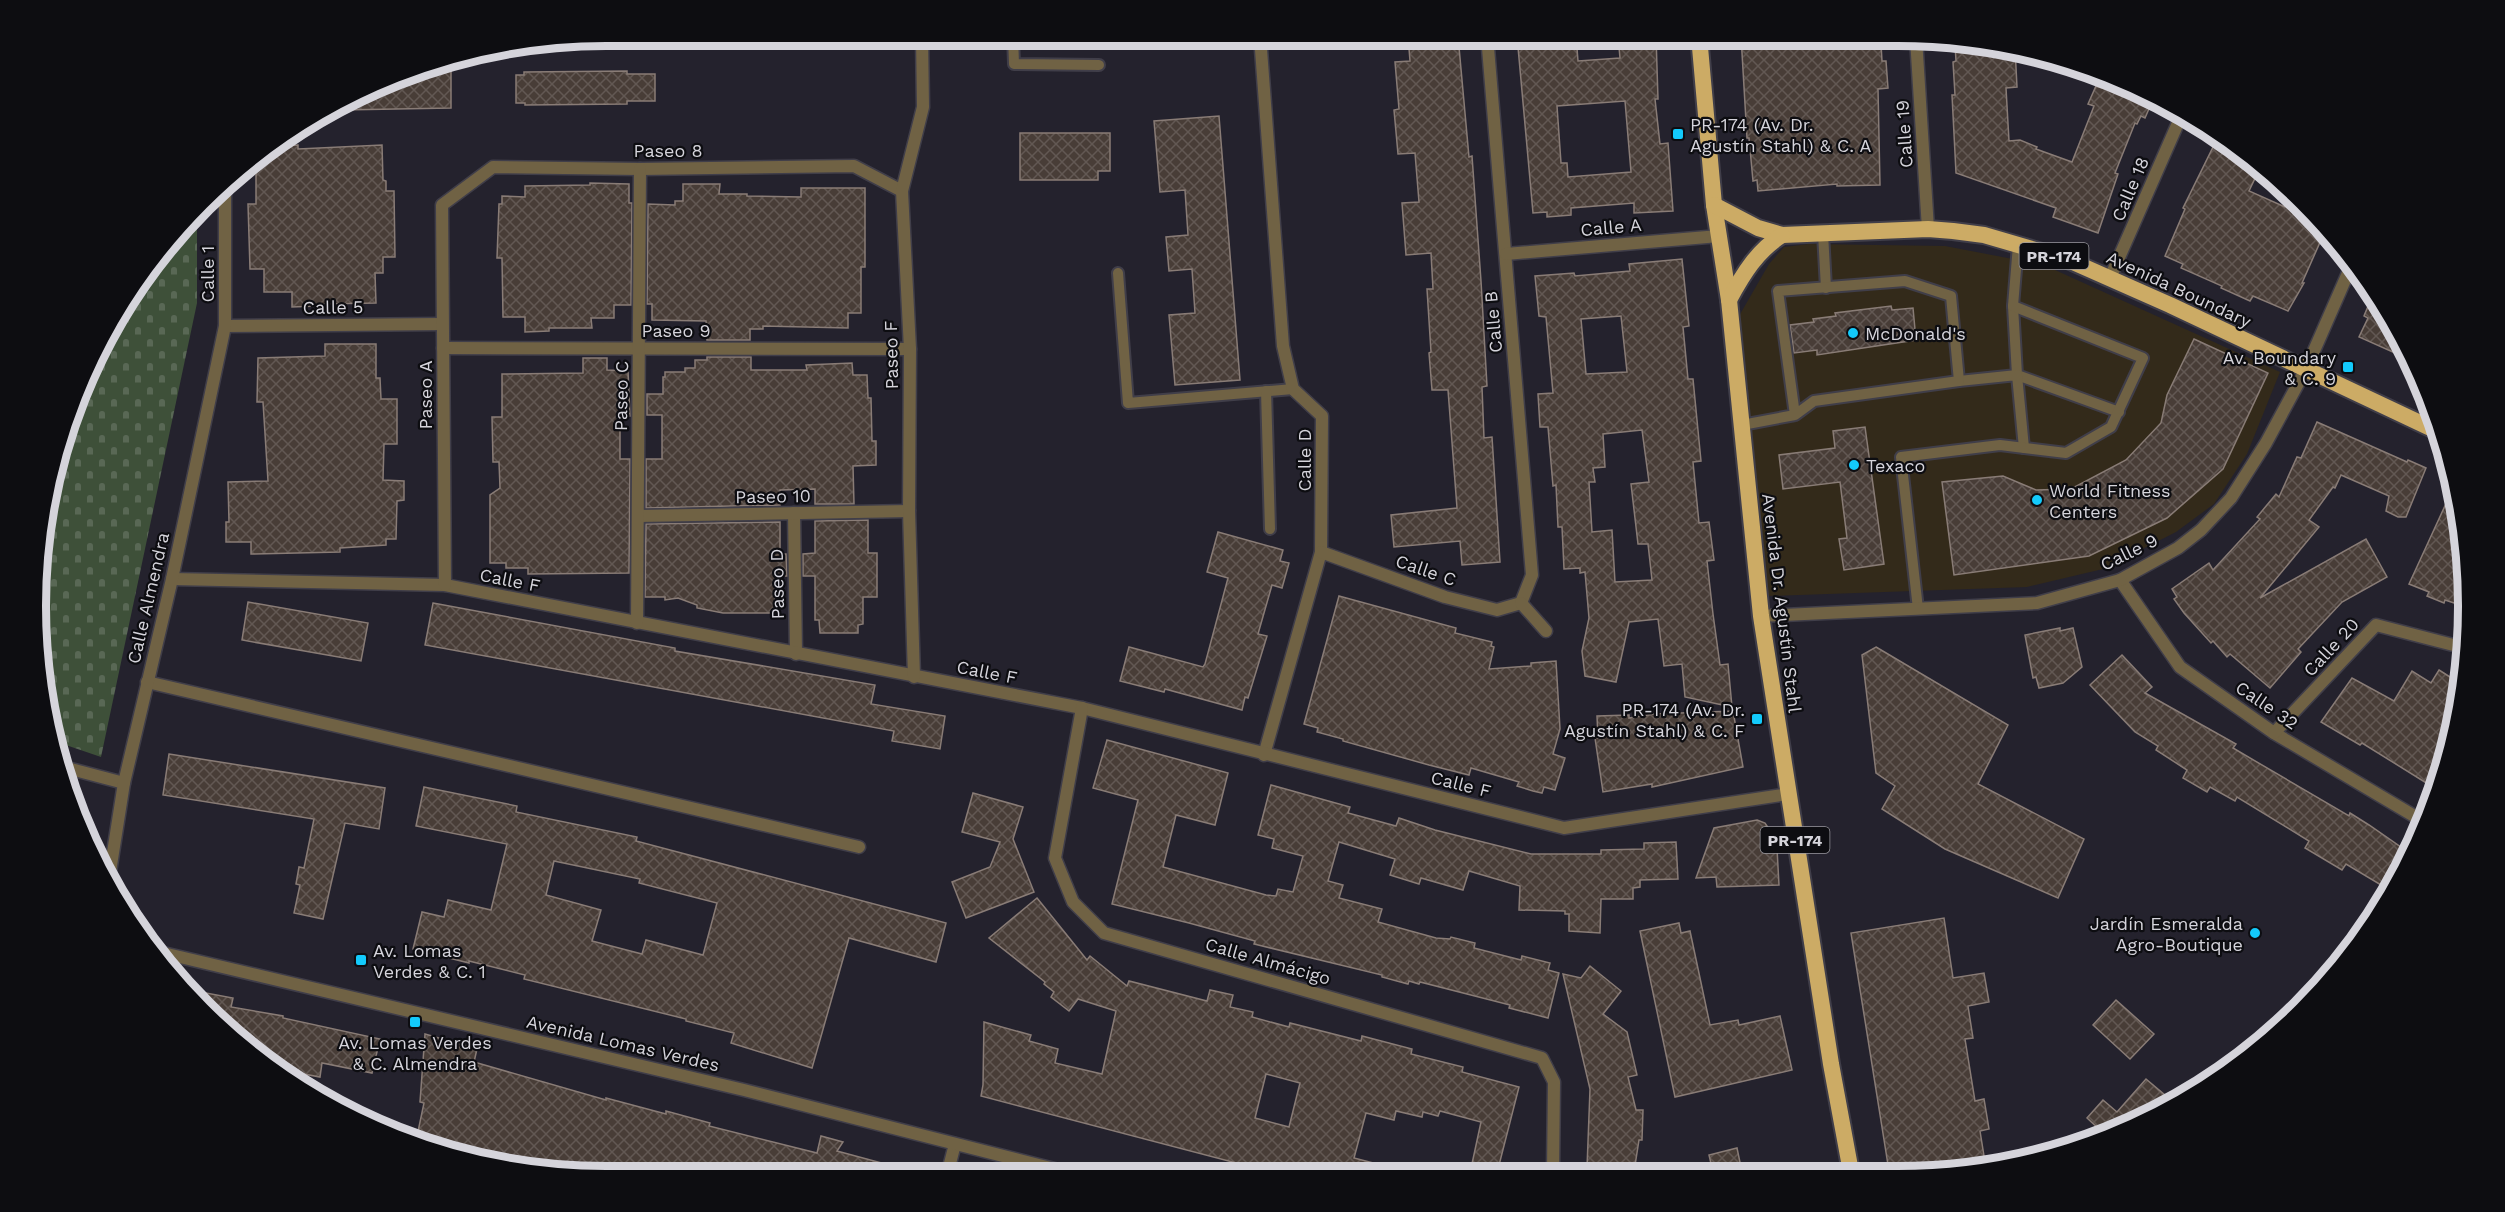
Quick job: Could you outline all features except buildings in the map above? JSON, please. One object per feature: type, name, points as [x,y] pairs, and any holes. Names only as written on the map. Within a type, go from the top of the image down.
[{"type":"highway","name":"Avenida Dr. Agustín Stahl","points":[[1699,46],[1714,205],[1730,300],[1761,616],[1831,1064],[1850,1166]]},
{"type":"highway","name":"Avenida Boundary","points":[[1714,205],[1758,228],[1782,235],[1928,229],[1983,235],[2018,245],[2066,260],[2110,278],[2429,427]]},
{"type":"highway","points":[[1730,300],[1755,258],[1770,242],[1782,235]]},
{"type":"street","name":"Paseo F","points":[[914,677],[909,511],[910,349],[902,191],[923,107],[922,46]]},
{"type":"street","points":[[1261,46],[1283,346],[1293,389]]},
{"type":"street","name":"Calle B","points":[[1488,46],[1532,575],[1521,603]]},
{"type":"street","name":"Calle 19","points":[[1917,47],[1928,229]]},
{"type":"street","name":"Calle 18","points":[[2110,278],[2179,121]]},
{"type":"street","name":"Paseo 8","points":[[442,205],[493,167],[640,169],[854,166],[902,191]]},
{"type":"street","name":"Paseo C","points":[[637,622],[640,169]]},
{"type":"street","name":"Calle 1","points":[[225,196],[225,326]]},
{"type":"street","name":"Paseo A","points":[[442,205],[445,585]]},
{"type":"street","name":"Calle A","points":[[1506,254],[1719,236]]},
{"type":"street","name":"Calle 9","points":[[1761,616],[2037,603],[2120,580],[2178,548],[2201,530],[2231,498],[2266,443],[2306,369],[2348,273]]},
{"type":"street","name":"Calle 5","points":[[225,326],[442,324]]},
{"type":"street","name":"Calle Almendra","points":[[111,866],[124,783],[172,579],[225,326]]},
{"type":"street","name":"Paseo 9","points":[[443,348],[910,349]]},
{"type":"street","name":"Calle D","points":[[1264,755],[1321,552],[1322,416],[1293,389]]},
{"type":"street","name":"Paseo 10","points":[[638,516],[909,511]]},
{"type":"street","name":"Paseo D","points":[[794,513],[796,654]]},
{"type":"street","name":"Calle C","points":[[1321,552],[1445,597],[1497,610],[1521,603]]},
{"type":"street","name":"Calle F","points":[[172,579],[445,585],[1082,708],[1564,828],[1788,794]]},
{"type":"street","name":"Calle 32","points":[[2120,580],[2180,667],[2274,733],[2417,818]]},
{"type":"street","points":[[1521,603],[1546,631]]},
{"type":"street","name":"Calle 20","points":[[2274,733],[2376,625],[2457,646]]},
{"type":"street","points":[[147,682],[859,847]]},
{"type":"street","name":"Calle Almácigo","points":[[1082,708],[1055,858],[1073,903],[1104,933],[1542,1058],[1554,1082],[1553,1166]]},
{"type":"street","points":[[71,769],[124,783]]},
{"type":"street","name":"Avenida Lomas Verdes","points":[[168,954],[744,1090],[1043,1166]]},
{"type":"street","points":[[949,1166],[955,1143]]},
{"type":"lane","points":[[1013,46],[1014,64],[1099,65]]},
{"type":"lane","points":[[1823,233],[1826,288]]},
{"type":"lane","points":[[2018,245],[2013,306],[2024,447]]},
{"type":"lane","points":[[1119,273],[1128,403],[1293,389]]},
{"type":"lane","points":[[1796,415],[1778,291],[1905,281],[1951,296],[1959,381]]},
{"type":"lane","points":[[1918,609],[1901,457],[2000,445],[2066,453],[2111,427],[2143,358],[2013,306]]},
{"type":"lane","points":[[1742,425],[1796,415],[1814,401],[2017,375],[2119,412]]},
{"type":"lane","points":[[1266,391],[1270,529]]},
{"type":"shaded area","points":[[1809,244],[1945,246],[2044,265],[2280,372],[2247,454],[2214,504],[2176,532],[2103,569],[2027,587],[1768,596],[1739,316],[1769,264],[1784,247]]},
{"type":"green space","points":[[197,224],[197,303],[101,757],[64,744],[57,715],[51,679],[46,606],[51,533],[57,497],[76,426],[104,359],[141,295],[162,265]]},
{"type":"place","name":"PR-174 (Av. Dr. Agustín Stahl) & C. A","points":[[1678,134]]},
{"type":"place","name":"McDonald's","points":[[1853,333]]},
{"type":"place","name":"Av. Boundary & C. 9","points":[[2348,367]]},
{"type":"place","name":"Texaco","points":[[1854,465]]},
{"type":"place","name":"World Fitness Centers","points":[[2037,500]]},
{"type":"place","name":"PR-174 (Av. Dr. Agustín Stahl) & C. F","points":[[1757,719]]},
{"type":"place","name":"Jardín Esmeralda Agro-Boutique","points":[[2255,933]]},
{"type":"place","name":"Av. Lomas Verdes & C. 1","points":[[361,960]]},
{"type":"place","name":"Av. Lomas Verdes & C. Almendra","points":[[415,1022]]}]
